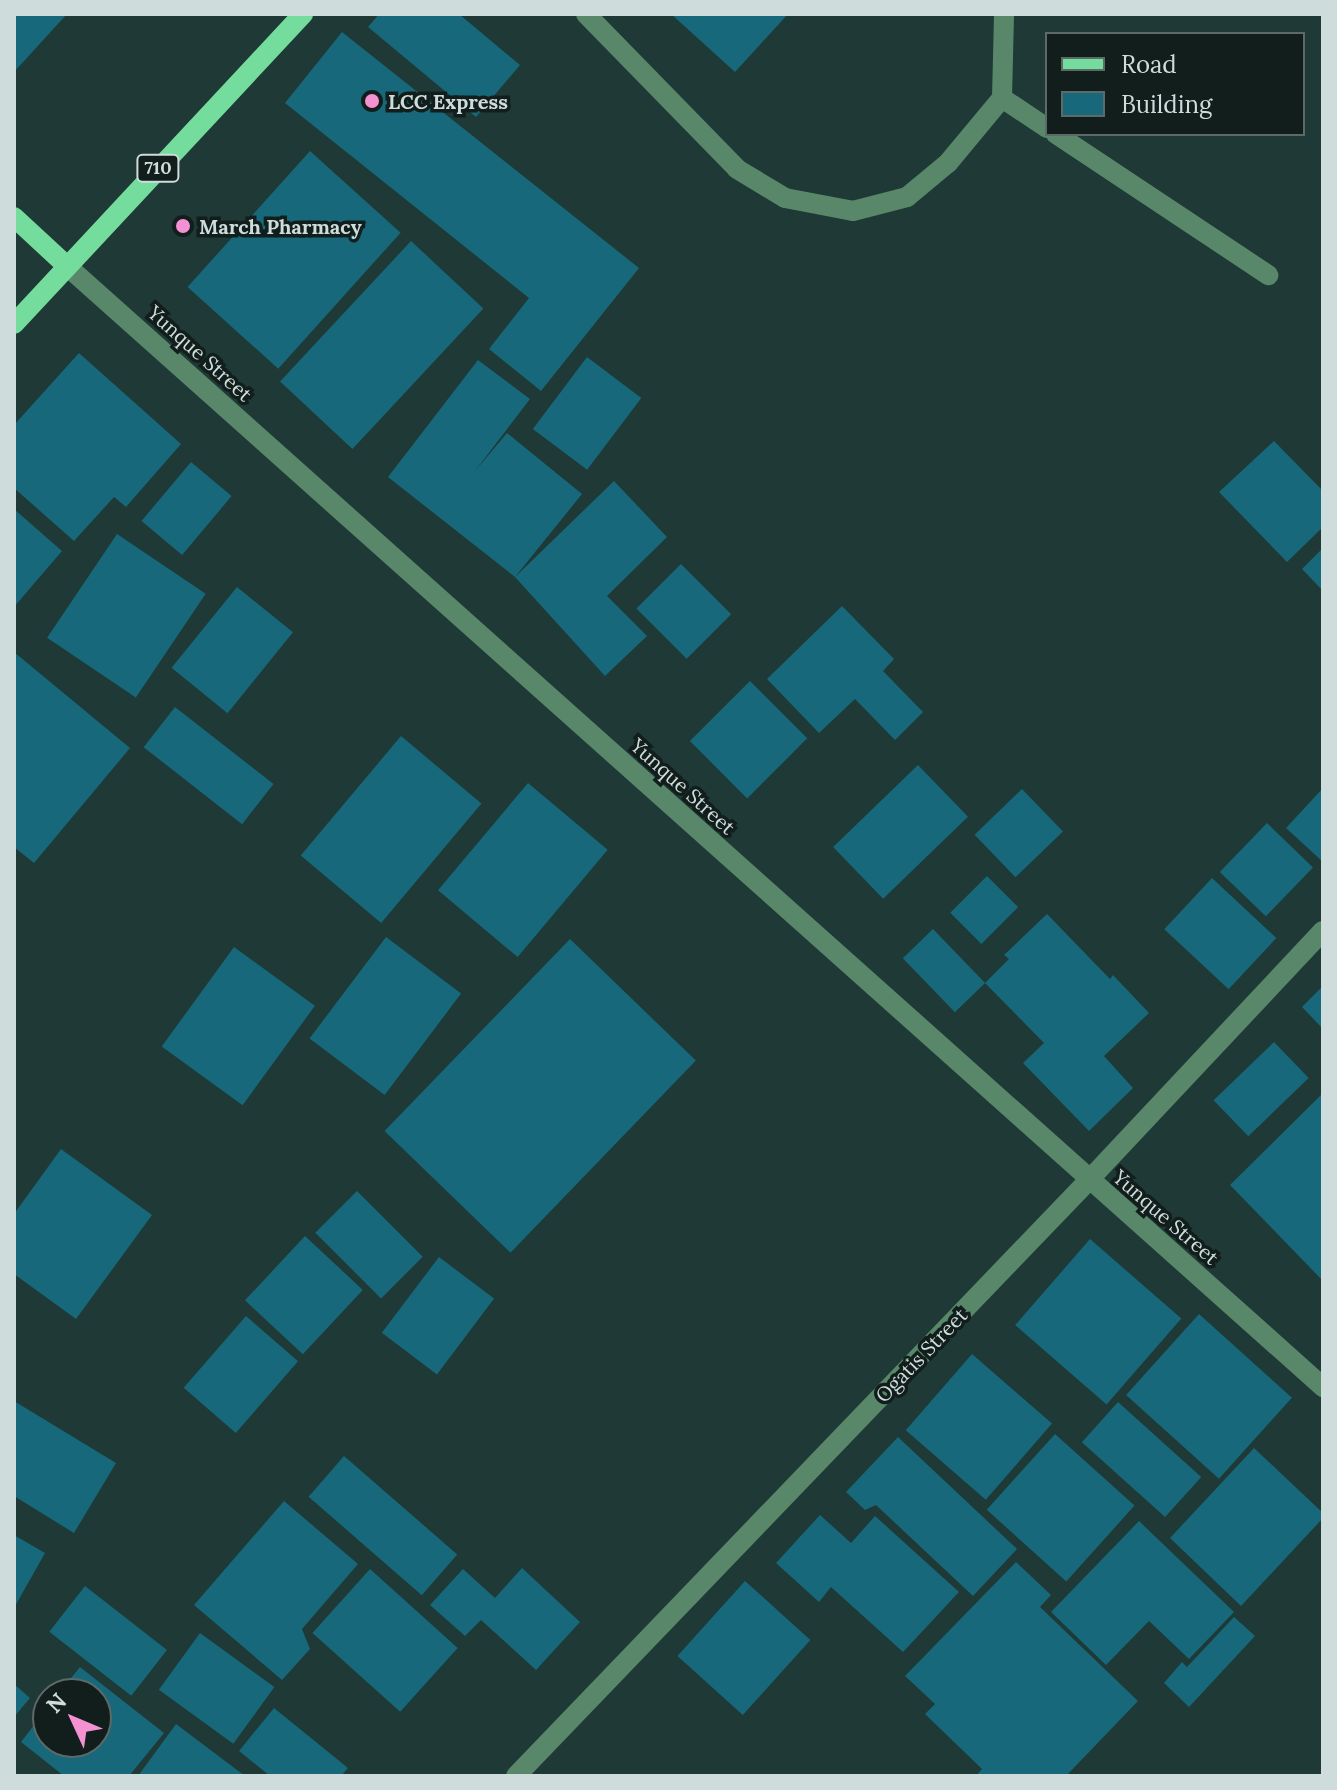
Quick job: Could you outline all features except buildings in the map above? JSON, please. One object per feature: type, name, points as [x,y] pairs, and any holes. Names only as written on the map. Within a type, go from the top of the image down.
[{"type":"main road","name":"710","points":[[14,324],[303,14]]},
{"type":"main road","name":"Yunque Street","points":[[14,217],[67,266]]},
{"type":"street","points":[[586,14],[737,169],[785,198],[853,211],[907,197],[948,163],[1002,98],[1004,14]]},
{"type":"street","points":[[1002,98],[1045,127]]},
{"type":"street","points":[[1059,136],[1268,275]]},
{"type":"street","name":"Yunque Street","points":[[67,266],[1088,1181],[1323,1387]]},
{"type":"street","name":"Ogatis Street","points":[[516,1776],[1088,1181],[1323,931]]},
{"type":"place","name":"LCC Express","points":[[372,101]]},
{"type":"place","name":"March Pharmacy","points":[[183,226]]}]
